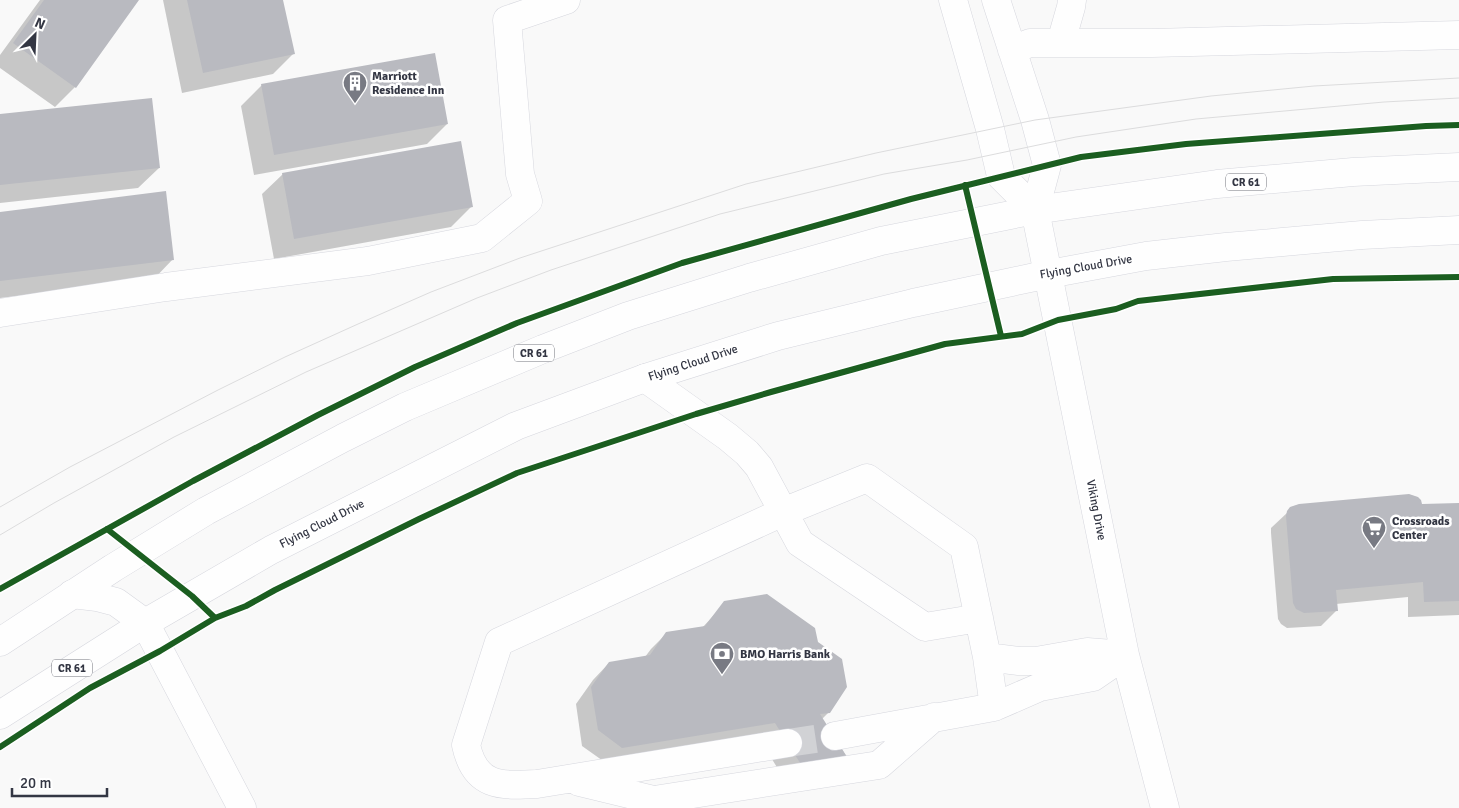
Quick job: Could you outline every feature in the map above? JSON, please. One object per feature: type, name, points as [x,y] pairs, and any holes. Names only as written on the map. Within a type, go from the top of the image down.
[{"type":"main road","points":[[0,313],[166,287],[368,261],[482,238],[528,201],[520,174],[507,20],[566,0]]},
{"type":"main road","points":[[953,0],[990,129],[1000,176],[1035,210],[1047,164],[996,0]]},
{"type":"main road","points":[[1061,42],[1072,0]]},
{"type":"main road","points":[[1012,50],[1030,43],[1152,43],[1459,35]]},
{"type":"main road","name":"CR 61","points":[[0,642],[72,594],[206,511],[268,477],[405,406],[628,316],[750,278],[881,241],[1035,210],[1217,184],[1352,172],[1459,167]]},
{"type":"main road","name":"Viking Drive","points":[[1035,210],[1125,655],[1165,808]]},
{"type":"main road","name":"Flying Cloud Drive","points":[[0,715],[145,622],[271,550],[516,426],[645,378],[778,336],[912,303],[1146,256],[1362,235],[1459,230]]},
{"type":"main road","points":[[645,378],[728,437],[747,453],[759,467],[800,543],[924,627],[979,618]]},
{"type":"main road","points":[[788,743],[537,784],[507,786],[491,782],[479,774],[469,760],[466,745],[499,642],[783,512],[867,478],[964,547],[987,657],[994,707]]},
{"type":"main road","points":[[72,594],[98,597],[116,602],[145,622],[242,808]]},
{"type":"main road","points":[[987,657],[1036,662],[1088,652],[1125,655]]},
{"type":"main road","points":[[834,736],[994,707],[1040,687],[1093,677],[1125,655]]},
{"type":"main road","points":[[565,779],[654,800],[878,765],[934,718]]},
{"type":"building","points":[[44,0],[139,0],[76,88],[13,43]]},
{"type":"building","points":[[187,0],[283,0],[295,54],[203,73]]},
{"type":"building","name":"Marriott Residence Inn","points":[[435,53],[448,124],[274,155],[261,84]]},
{"type":"building","points":[[152,98],[160,168],[0,185],[0,114]]},
{"type":"building","points":[[461,141],[473,207],[294,239],[282,173]]},
{"type":"building","points":[[166,191],[174,260],[0,281],[0,212]]},
{"type":"building","name":"Crossroads Center","points":[[1409,494],[1418,497],[1422,504],[1459,503],[1459,601],[1424,602],[1423,582],[1336,590],[1338,611],[1304,613],[1296,609],[1293,603],[1286,516],[1290,507],[1299,504]]},
{"type":"building","name":"BMO Harris Bank","points":[[767,594],[815,628],[818,642],[842,659],[847,687],[830,713],[820,714],[849,760],[802,766],[775,723],[622,748],[598,730],[591,687],[609,662],[650,655],[666,632],[705,626],[724,601]]},
{"type":"tunnel","points":[[788,743],[835,736]]},
{"type":"tram line","points":[[0,507],[70,467],[218,390],[285,357],[431,292],[520,258],[746,184],[876,153],[1035,120],[1211,96],[1314,86],[1459,78]]},
{"type":"tram line","points":[[0,535],[174,437],[306,372],[477,298],[551,270],[720,214],[884,174],[967,160],[1076,137],[1196,119],[1384,102],[1459,98]]},
{"type":"cycle path","points":[[0,589],[193,481],[318,415],[415,367],[517,323],[682,263],[911,199],[1081,157],[1186,144],[1459,125]]},
{"type":"cycle path","points":[[965,185],[1001,336]]},
{"type":"cycle path","points":[[0,747],[90,688],[160,651],[215,618],[246,606],[419,519],[517,473],[696,414],[945,344],[1022,334],[1058,320],[1116,309],[1138,301],[1333,279],[1459,277]]},
{"type":"cycle path","points":[[107,529],[192,596],[215,618]]},
{"type":"place","name":"Marriott Residence Inn","points":[[355,104]]},
{"type":"place","name":"Crossroads Center","points":[[1374,549]]},
{"type":"place","name":"BMO Harris Bank","points":[[722,675]]}]
